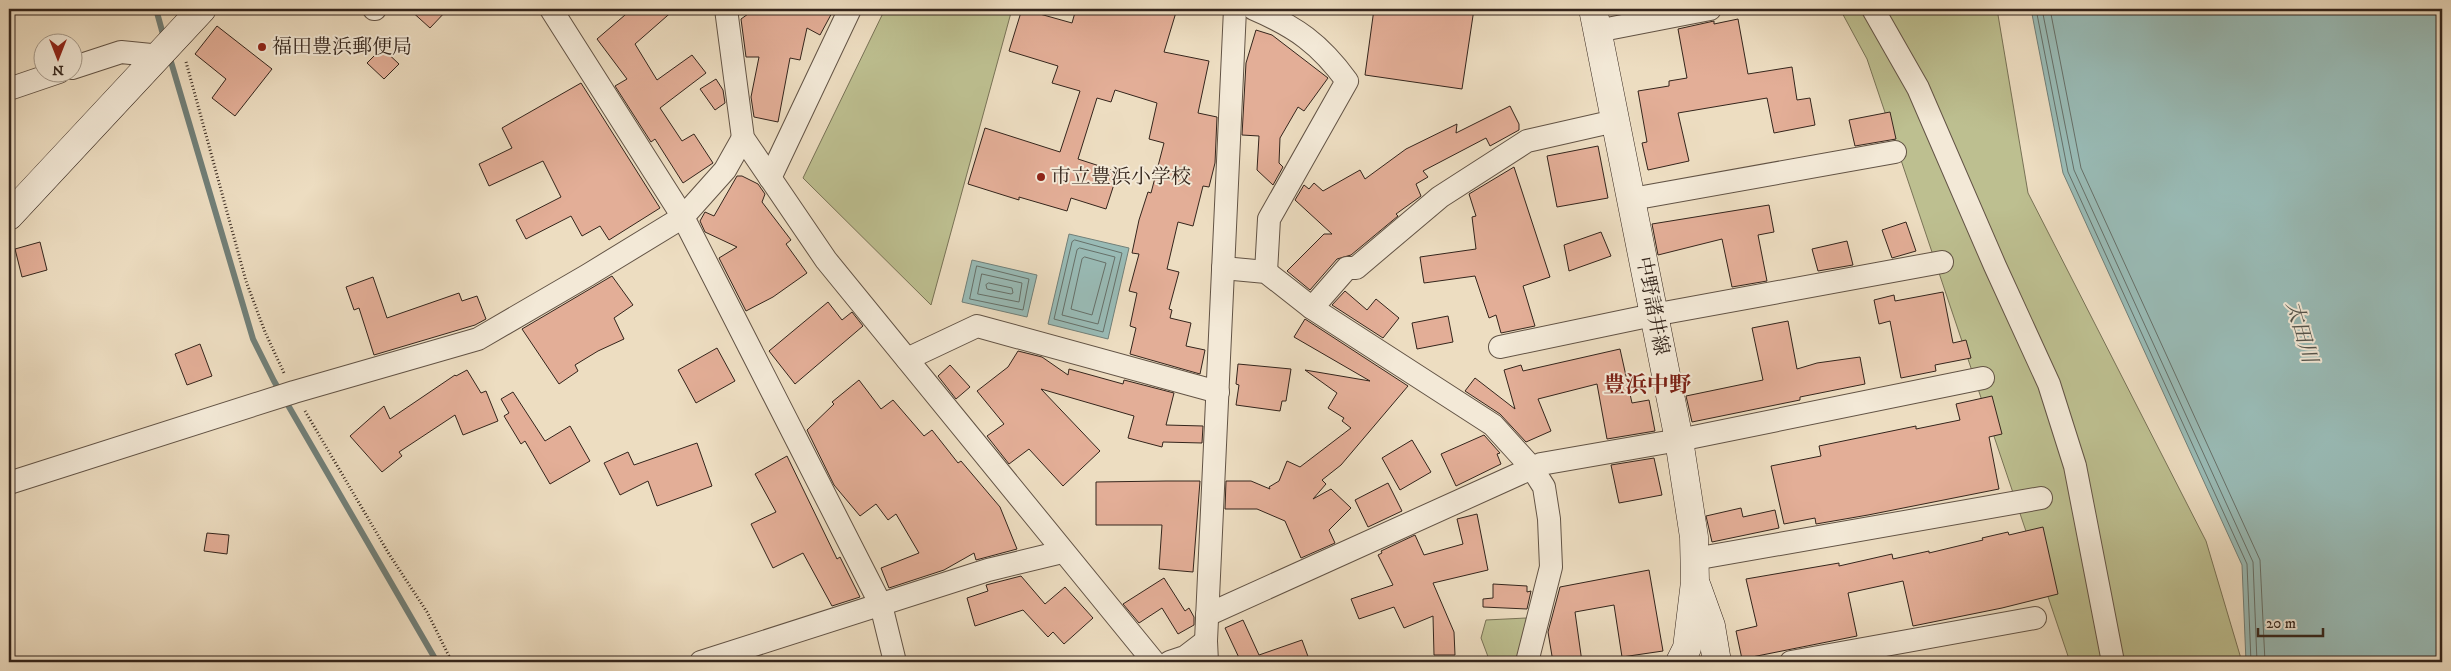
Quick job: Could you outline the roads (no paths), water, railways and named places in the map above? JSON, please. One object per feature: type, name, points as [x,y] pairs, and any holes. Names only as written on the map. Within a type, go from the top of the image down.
[{"type":"main road","points":[[9,216],[202,9]]},
{"type":"main road","name":"中野諸井線","points":[[1595,20],[1679,440],[1694,537],[1695,570],[1687,648],[1680,662]]},
{"type":"main road","points":[[1695,570],[1711,626],[1717,662]]},
{"type":"street","points":[[551,9],[683,217],[881,605],[895,662]]},
{"type":"street","points":[[726,9],[743,138],[826,260],[1062,552],[1157,662],[1207,652],[1235,9]]},
{"type":"street","points":[[770,178],[850,9]]},
{"type":"street","points":[[1254,9],[1285,22],[1328,54],[1348,81],[1269,219],[1266,272]]},
{"type":"street","points":[[1595,20],[1710,9]]},
{"type":"street","points":[[1873,9],[1918,88],[1999,274],[2050,384],[2075,466],[2113,662]]},
{"type":"street","points":[[82,65],[121,52],[160,56]]},
{"type":"street","points":[[9,89],[32,81]]},
{"type":"street","points":[[1312,308],[1347,268],[1356,268],[1440,197],[1526,141],[1616,121]]},
{"type":"street","points":[[9,482],[294,392],[478,339],[683,217],[725,170],[743,138]]},
{"type":"street","points":[[1632,199],[1896,152]]},
{"type":"street","points":[[1500,347],[1653,315],[1942,262]]},
{"type":"street","points":[[1223,268],[1266,272],[1312,308],[1493,425],[1532,468],[1544,487],[1549,519],[1551,567],[1528,662]]},
{"type":"street","points":[[907,360],[977,326],[1218,392]]},
{"type":"street","points":[[1208,615],[1541,464],[1679,440],[1983,378]]},
{"type":"street","points":[[1695,570],[2041,498]]},
{"type":"street","points":[[701,662],[988,570],[1062,552]]},
{"type":"street","points":[[1791,662],[2035,618]]},
{"type":"water","name":"太田川","points":[[2031,9],[2442,9],[2442,662],[2246,662],[2242,565],[2063,173]]},
{"type":"water","points":[[1069,234],[1129,248],[1108,339],[1048,324]]},
{"type":"water","points":[[972,260],[1037,275],[1027,317],[962,302]]},
{"type":"waterway","points":[[156,9],[164,38]]},
{"type":"waterway","points":[[169,55],[253,339],[274,381],[437,662]]},
{"type":"place","name":"福田豊浜郵便局","points":[[262,47]]},
{"type":"place","name":"市立豊浜小学校","points":[[1041,177]]},
{"type":"district","name":"豊浜中野","points":[[1647,385]]}]
